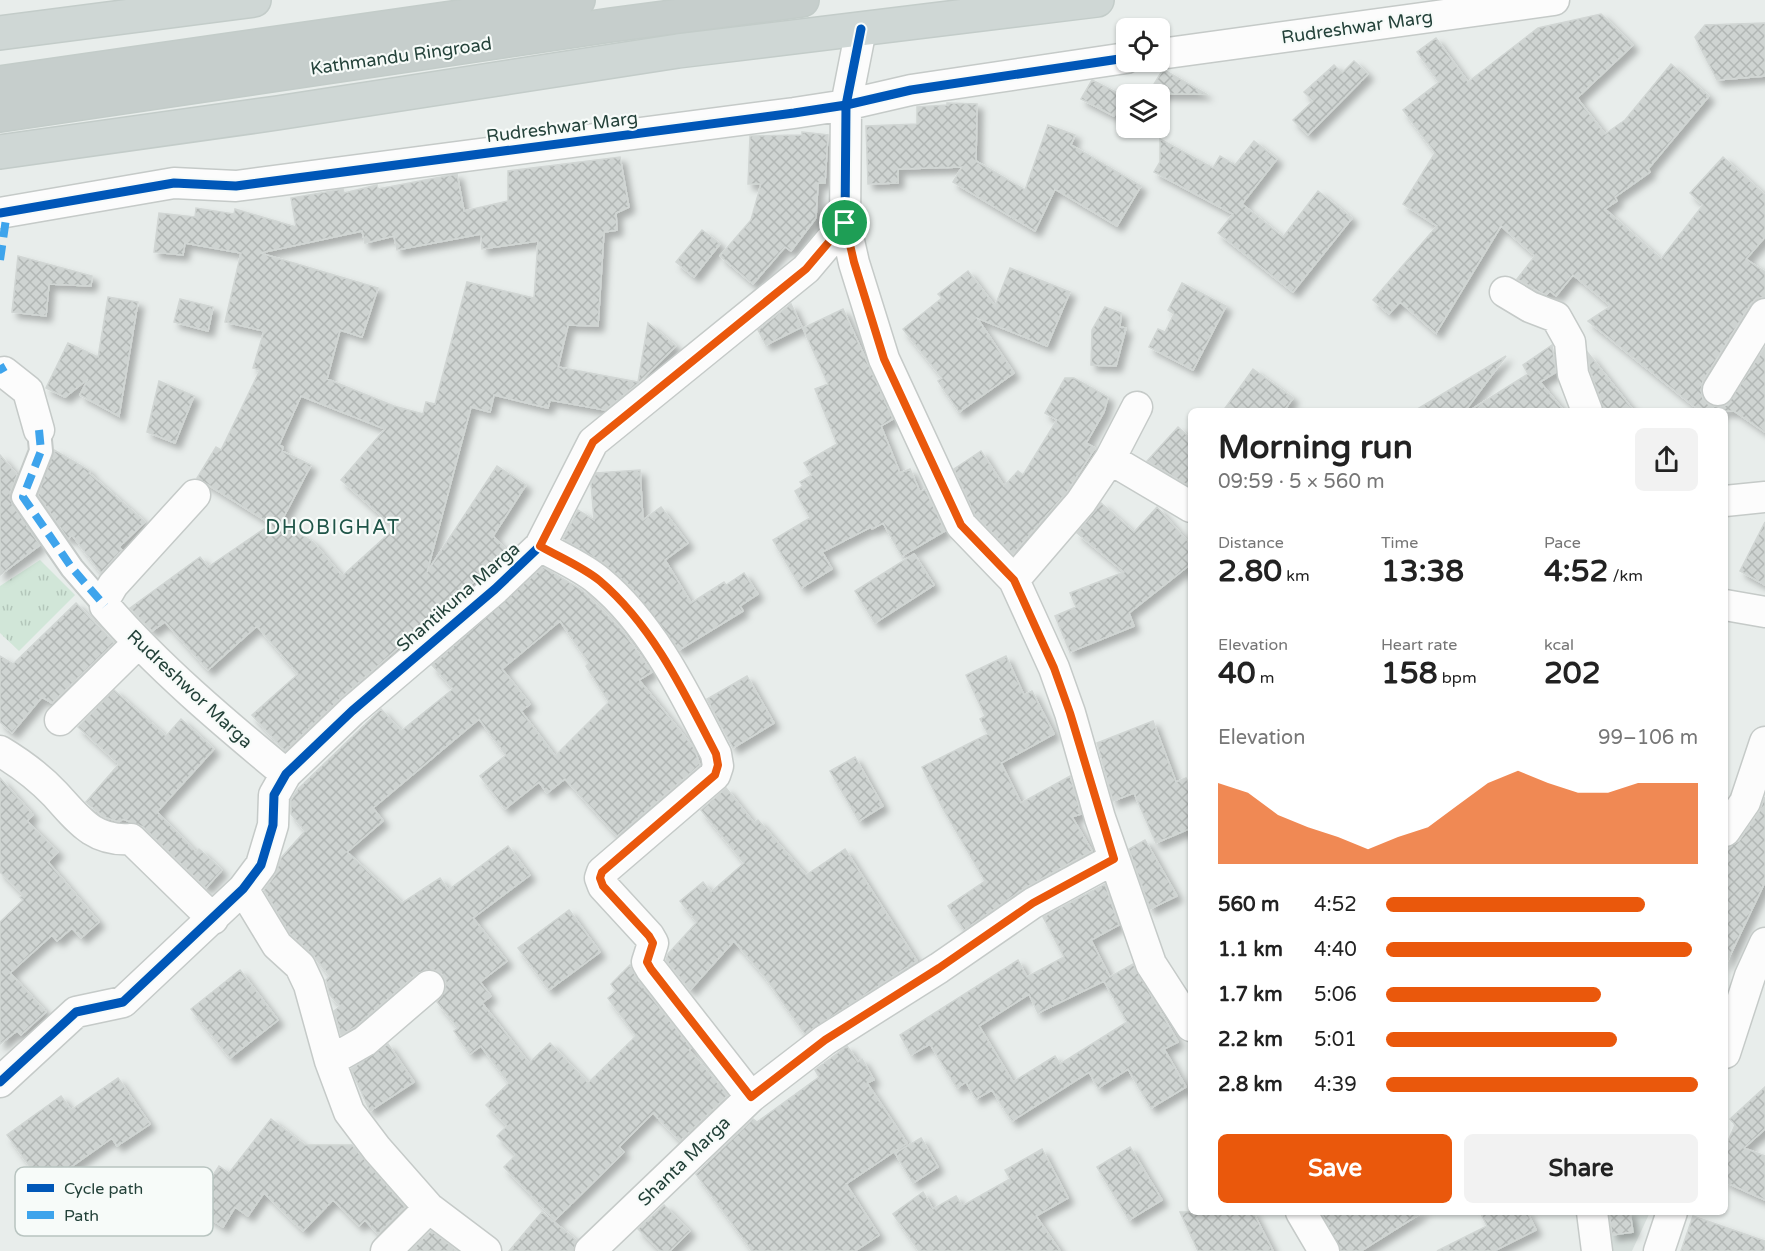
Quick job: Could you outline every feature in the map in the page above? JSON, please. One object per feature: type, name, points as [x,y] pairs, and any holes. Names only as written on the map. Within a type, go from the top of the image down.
[{"type":"highway","name":"Kathmandu Ringroad","points":[[0,83],[578,0]]},
{"type":"highway","name":"Kathmandu Ringroad","points":[[0,115],[611,25],[802,0]]},
{"type":"main road","points":[[0,33],[254,0]]},
{"type":"main road","points":[[0,152],[277,113],[678,51],[1097,0]]},
{"type":"street","name":"Rudreshwar Marg","points":[[1170,53],[1554,0]]},
{"type":"street","points":[[861,29],[850,93],[845,223],[854,262],[884,359],[961,525],[1014,580],[1070,713],[1114,859],[1151,964],[1188,1021]]},
{"type":"street","name":"Rudreshwar Marg","points":[[0,213],[174,183],[236,186],[850,93],[911,90],[1116,59]]},
{"type":"street","name":"Shantikuna Marga","points":[[0,1082],[76,1012],[123,1002],[243,889],[261,865],[273,825],[274,795],[286,774],[352,711],[495,589],[540,546],[593,442],[806,269],[845,223]]},
{"type":"street","points":[[1505,291],[1530,307],[1556,317],[1570,342],[1574,374],[1586,408]]},
{"type":"street","points":[[1718,390],[1765,314]]},
{"type":"street","points":[[0,373],[4,372],[28,392],[39,430],[41,451],[23,497],[72,568],[106,601],[121,576],[195,495]]},
{"type":"street","points":[[1014,580],[1081,502],[1110,459],[1137,407]]},
{"type":"street","points":[[1110,459],[1188,505]]},
{"type":"street","points":[[1728,501],[1765,497]]},
{"type":"street","points":[[540,546],[598,580],[630,612],[679,681],[716,754],[718,765],[715,775],[602,872],[600,878],[603,886],[653,943],[647,962],[651,969],[751,1097]]},
{"type":"street","name":"Rudreshwor Marga","points":[[106,601],[138,644],[235,732],[286,774]]},
{"type":"street","points":[[1728,606],[1765,612]]},
{"type":"street","points":[[60,720],[138,644]]},
{"type":"street","points":[[1728,827],[1745,802],[1765,742]]},
{"type":"street","points":[[0,751],[17,761],[54,793],[81,825],[114,840],[130,839],[213,919]]},
{"type":"street","name":"Shanta Marga","points":[[590,1251],[751,1097],[825,1040],[939,968],[1033,903],[1114,859]]},
{"type":"street","points":[[243,889],[278,945],[300,966],[309,985],[330,1061],[349,1112],[377,1149],[429,1208],[486,1251]]},
{"type":"street","points":[[1728,1044],[1750,976],[1765,944]]},
{"type":"street","points":[[330,1061],[365,1041],[429,986]]},
{"type":"street","points":[[386,1251],[429,1208]]},
{"type":"street","points":[[1303,1215],[1324,1251]]},
{"type":"street","points":[[1592,1215],[1597,1251]]},
{"type":"street","points":[[1659,1251],[1671,1215]]},
{"type":"shaded area","points":[[1597,1215],[1649,1215],[1632,1251],[1600,1251]]},
{"type":"green space","points":[[40,560],[75,595],[19,651],[0,633],[0,586]]},
{"type":"building","points":[[1601,14],[1633,45],[1577,98],[1605,134],[1625,120],[1671,64],[1709,96],[1648,169],[1650,172],[1615,197],[1617,201],[1605,209],[1661,259],[1703,205],[1690,193],[1723,157],[1765,195],[1765,237],[1746,259],[1765,272],[1765,297],[1756,299],[1750,305],[1703,381],[1701,390],[1703,399],[1709,405],[1718,407],[1727,405],[1765,347],[1765,432],[1734,411],[1728,411],[1728,408],[1696,408],[1588,321],[1611,306],[1573,275],[1556,296],[1550,291],[1546,295],[1517,279],[1535,256],[1501,226],[1436,333],[1400,302],[1389,314],[1373,300],[1437,226],[1403,204],[1435,153],[1403,110],[1439,82],[1417,52],[1436,38],[1468,82],[1538,28]]},
{"type":"building","points":[[1765,23],[1765,76],[1717,80],[1695,37],[1705,25]]},
{"type":"building","points":[[1354,61],[1368,74],[1308,135],[1293,120],[1313,101],[1304,92],[1334,65],[1342,73]]},
{"type":"building","points":[[1161,72],[1168,72],[1206,94],[1170,94],[1170,84],[1154,84]]},
{"type":"building","points":[[1092,80],[1116,92],[1116,112],[1114,116],[1081,99]]},
{"type":"building","points":[[947,103],[977,104],[976,161],[1025,190],[1048,125],[1075,135],[1071,145],[1141,186],[1117,226],[1055,189],[1035,231],[953,182],[962,167],[898,169],[898,183],[868,184],[866,126],[917,124],[917,107],[947,105]]},
{"type":"building","points":[[802,132],[828,135],[825,183],[818,183],[816,218],[791,251],[785,247],[753,284],[720,256],[751,220],[761,184],[748,184],[750,136],[802,135]]},
{"type":"building","points":[[1160,139],[1213,168],[1220,156],[1235,165],[1254,141],[1277,159],[1242,204],[1283,237],[1318,191],[1352,218],[1293,292],[1218,233],[1233,214],[1154,172],[1160,162]]},
{"type":"building","points":[[620,157],[629,207],[616,213],[617,230],[604,232],[598,326],[568,325],[558,367],[638,382],[648,323],[676,346],[636,385],[605,410],[550,400],[548,408],[494,395],[490,412],[471,407],[427,572],[497,466],[526,485],[493,536],[508,552],[341,698],[285,751],[252,715],[298,674],[257,626],[208,670],[165,622],[152,631],[130,608],[200,557],[208,567],[271,524],[197,478],[216,447],[221,450],[260,370],[253,368],[264,331],[225,322],[241,253],[185,243],[183,255],[154,252],[159,213],[195,217],[196,208],[234,214],[235,209],[296,227],[291,198],[343,189],[344,193],[377,185],[378,189],[457,174],[464,211],[508,201],[508,171]],"holes":[[[362,231],[365,243],[394,236],[397,250],[481,234],[482,249],[538,241],[534,298],[467,282],[435,404],[426,402],[423,414],[394,406],[327,379],[340,330],[362,337],[378,288],[260,253]],[[301,396],[385,429],[341,480],[395,528],[342,576],[313,542],[281,522],[311,465],[282,451],[283,447],[279,445]]]},
{"type":"building","points":[[702,230],[720,244],[694,277],[676,262]]},
{"type":"building","points":[[18,256],[92,276],[91,286],[49,284],[46,316],[12,312]]},
{"type":"building","points":[[1010,268],[1070,292],[1047,346],[977,318],[1014,373],[959,412],[938,381],[942,378],[903,329],[942,298],[938,294],[968,271],[995,306]]},
{"type":"building","points":[[1182,283],[1226,306],[1193,370],[1149,347],[1158,329],[1165,332],[1174,314],[1168,310]]},
{"type":"building","points":[[108,297],[138,302],[119,416],[80,395],[88,379],[65,397],[46,388],[68,343],[98,357]]},
{"type":"building","points":[[180,299],[213,307],[208,331],[174,322]]},
{"type":"building","points":[[791,304],[802,327],[766,345],[758,330]]},
{"type":"building","points":[[1105,307],[1121,313],[1120,327],[1126,328],[1116,366],[1091,365],[1092,330]]},
{"type":"building","points":[[843,309],[893,419],[881,426],[900,473],[910,469],[920,492],[925,489],[945,531],[902,556],[883,523],[872,529],[871,527],[822,552],[832,569],[801,588],[773,540],[810,518],[795,491],[803,486],[800,482],[812,475],[804,463],[837,444],[815,389],[828,384],[803,328]]},
{"type":"building","points":[[1552,345],[1556,372],[1540,382],[1562,408],[1474,408],[1528,374],[1523,365]]},
{"type":"building","points":[[1588,353],[1632,408],[1603,408],[1590,370]]},
{"type":"building","points":[[1506,356],[1467,408],[1419,408]]},
{"type":"building","points":[[1253,369],[1293,398],[1286,408],[1225,408]]},
{"type":"building","points":[[1065,378],[1074,378],[1108,397],[1104,412],[1086,443],[1095,448],[1067,492],[1013,554],[975,515],[954,469],[981,451],[1004,486],[1018,471],[1023,475],[1057,420],[1045,413]]},
{"type":"building","points":[[159,381],[194,396],[175,443],[147,432]]},
{"type":"building","points":[[1178,427],[1188,436],[1187,485],[1147,461]]},
{"type":"building","points":[[54,450],[90,471],[89,473],[145,522],[119,547],[122,550],[101,573],[72,535],[68,539],[38,495]]},
{"type":"building","points":[[0,455],[17,475],[10,493],[12,504],[40,545],[0,575]]},
{"type":"building","points":[[640,470],[643,520],[661,507],[688,543],[665,560],[691,603],[724,582],[726,585],[744,573],[758,594],[740,606],[743,611],[679,650],[630,586],[602,562],[563,539],[578,510],[594,520],[591,484],[596,473]]},
{"type":"building","points":[[1101,503],[1134,532],[1157,507],[1188,542],[1188,566],[1129,613],[1134,626],[1070,652],[1055,616],[1076,607],[1070,593],[1124,572],[1077,533]]},
{"type":"building","points":[[1765,522],[1765,585],[1740,571]]},
{"type":"building","points":[[914,554],[934,585],[875,623],[855,591]]},
{"type":"building","points":[[543,567],[582,590],[622,630],[652,672],[639,680],[694,748],[700,765],[617,836],[565,779],[547,793],[539,782],[505,809],[480,776],[506,755],[479,719],[373,808],[383,821],[347,852],[402,903],[440,878],[448,890],[508,846],[530,875],[473,918],[507,961],[480,982],[491,996],[482,1003],[529,1063],[550,1043],[588,1083],[636,1036],[608,998],[616,991],[611,984],[630,965],[637,979],[691,1048],[689,1050],[728,1095],[680,1141],[653,1113],[619,1147],[624,1152],[555,1220],[504,1167],[516,1155],[497,1136],[507,1126],[486,1105],[509,1083],[481,1046],[470,1054],[454,1031],[458,1028],[437,1002],[445,991],[446,982],[442,974],[434,970],[418,973],[355,1027],[341,1035],[334,1011],[340,1006],[330,995],[326,980],[330,976],[312,954],[290,934],[264,890],[275,875],[281,858],[305,831],[291,814],[291,800],[298,789],[381,709],[401,731],[453,689],[432,665]],"holes":[[[560,621],[589,663],[586,666],[609,702],[555,756],[521,711],[530,704],[502,669]]]},
{"type":"building","points":[[76,603],[114,643],[52,703],[42,697],[12,733],[0,722],[0,656],[13,664]]},
{"type":"building","points":[[1006,656],[1024,695],[1032,691],[1054,734],[1001,763],[1021,803],[1070,776],[1081,814],[1072,817],[1092,851],[1025,888],[964,930],[948,906],[985,881],[942,807],[922,767],[988,734],[980,719],[985,716],[966,675]]},
{"type":"building","points":[[747,676],[774,723],[733,748],[707,699]]},
{"type":"building","points":[[114,690],[166,736],[181,719],[214,749],[157,812],[196,852],[199,849],[222,870],[206,888],[143,827],[123,819],[119,822],[104,817],[86,802],[119,764],[78,727]]},
{"type":"building","points":[[1153,721],[1176,782],[1186,778],[1188,782],[1188,829],[1156,843],[1134,793],[1113,801],[1097,743]]},
{"type":"building","points":[[855,757],[883,806],[859,821],[830,771]]},
{"type":"building","points":[[0,778],[33,815],[27,821],[58,852],[48,862],[99,922],[81,938],[72,928],[57,941],[52,935],[10,973],[46,1012],[21,1035],[17,1031],[0,1044],[0,922],[23,900],[20,897],[23,895],[0,872]]},
{"type":"building","points":[[726,788],[754,823],[758,820],[806,875],[845,849],[917,961],[805,1034],[765,977],[734,941],[690,990],[666,960],[668,954],[697,922],[680,901],[703,882],[711,892],[744,863],[701,810]]},
{"type":"building","points":[[1765,797],[1765,882],[1728,960],[1728,846],[1739,841],[1759,812]]},
{"type":"building","points":[[1145,840],[1177,896],[1150,909],[1129,849]]},
{"type":"building","points":[[1105,884],[1119,925],[1091,940],[1110,977],[1133,964],[1178,1042],[1164,1049],[1186,1087],[1151,1108],[1128,1069],[1098,1088],[1089,1072],[1012,1121],[992,1090],[976,1099],[966,1082],[957,1088],[930,1044],[911,1055],[900,1035],[1018,960],[1027,977],[1064,957],[1043,917]],"holes":[[[1104,981],[1127,1022],[1060,1064],[1055,1056],[1013,1082],[979,1026],[1029,994],[1038,1013]]]},
{"type":"building","points":[[569,910],[600,952],[549,990],[518,948]]},
{"type":"building","points":[[240,970],[278,1020],[230,1058],[191,1009]]},
{"type":"building","points":[[388,1044],[414,1082],[370,1111],[351,1069]]},
{"type":"building","points":[[847,1046],[858,1062],[862,1059],[874,1080],[867,1083],[907,1143],[846,1184],[879,1235],[855,1251],[752,1251],[696,1174],[753,1119],[757,1122],[819,1077],[815,1070]]},
{"type":"building","points":[[118,1078],[150,1124],[117,1146],[112,1138],[71,1167],[30,1167],[7,1135],[61,1096],[71,1110]]},
{"type":"building","points":[[1765,1087],[1765,1129],[1744,1148],[1765,1156],[1765,1200],[1728,1183],[1728,1141],[1735,1125],[1730,1119]]},
{"type":"building","points":[[271,1119],[305,1145],[352,1145],[405,1207],[378,1234],[365,1220],[359,1226],[333,1200],[303,1231],[264,1193],[248,1216],[235,1207],[223,1227],[213,1221],[213,1175],[219,1166],[229,1173]]},
{"type":"building","points":[[921,1138],[938,1167],[913,1183],[895,1153]]},
{"type":"building","points":[[1130,1147],[1162,1200],[1129,1220],[1097,1167]]},
{"type":"building","points":[[1042,1149],[1068,1198],[1036,1216],[1060,1251],[919,1251],[893,1214],[923,1192],[933,1209],[956,1196],[962,1206],[1010,1179],[1005,1170]]},
{"type":"building","points":[[664,1205],[690,1231],[670,1251],[660,1251],[638,1229]]},
{"type":"building","points":[[542,1212],[577,1241],[573,1251],[509,1251]]},
{"type":"building","points":[[1180,1212],[1188,1212],[1188,1215],[1255,1215],[1273,1251],[1198,1251]]},
{"type":"building","points":[[1323,1215],[1418,1215],[1361,1251],[1341,1251]]},
{"type":"building","points":[[1482,1215],[1528,1215],[1536,1230],[1494,1251],[1437,1251],[1487,1226]]},
{"type":"building","points":[[1609,1215],[1630,1215],[1633,1232],[1612,1235]]},
{"type":"building","points":[[1693,1216],[1765,1241],[1765,1251],[1681,1251]]},
{"type":"building","points":[[431,1231],[451,1246],[456,1251],[410,1251]]},
{"type":"marked path","points":[[0,260],[7,212]]},
{"type":"marked path","points":[[0,365],[4,372]]},
{"type":"marked path","points":[[39,430],[41,451],[23,497],[72,568],[105,606]]},
{"type":"cycle path","points":[[0,1082],[76,1012],[123,1002],[243,889],[261,865],[273,825],[274,795],[286,774],[352,711],[495,589],[540,546],[593,442],[806,269],[845,223],[846,105],[861,29]]},
{"type":"cycle path","points":[[0,213],[174,183],[236,186],[794,113],[846,105],[911,90],[1116,59]]},
{"type":"district","name":"DHOBIGHAT","points":[[333,528]]},
{"type":"route","points":[[845,223],[854,262],[884,359],[961,525],[1014,580],[1054,668],[1114,859],[1033,903],[939,968],[825,1040],[766,1088],[751,1097],[651,969],[647,962],[653,943],[603,886],[600,878],[602,872],[715,775],[718,765],[716,754],[679,681],[630,612],[598,580],[540,546],[593,442],[806,269],[845,223]]}]
